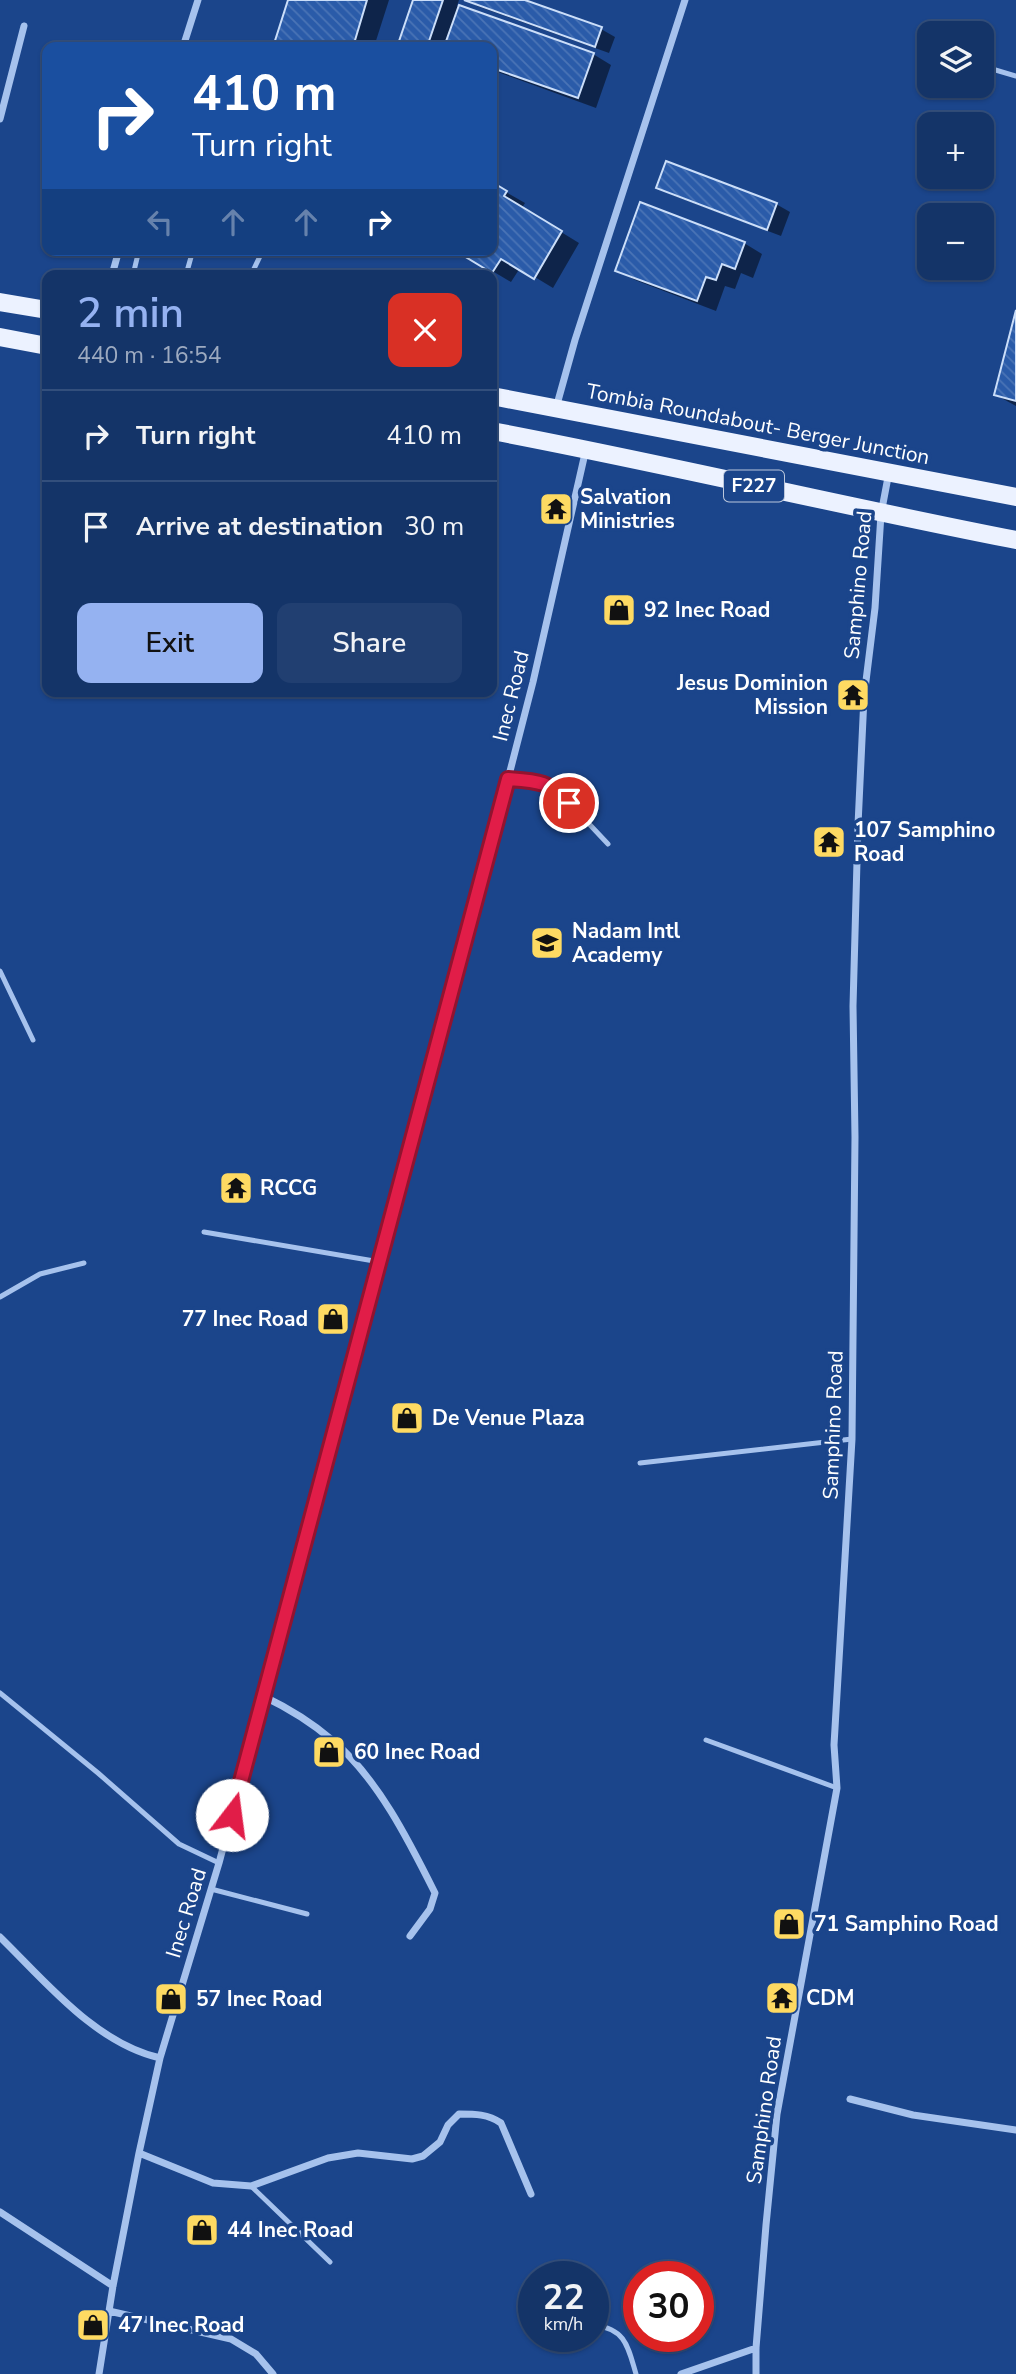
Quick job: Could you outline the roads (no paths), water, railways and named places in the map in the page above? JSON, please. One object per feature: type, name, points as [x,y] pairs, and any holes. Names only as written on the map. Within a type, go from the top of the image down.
[{"type":"main road","points":[[0,302],[42,309]]},
{"type":"main road","points":[[0,337],[42,345]]},
{"type":"main road","name":"Tombia Roundabout- Berger Junction","points":[[497,397],[1016,497]]},
{"type":"main road","name":"F227","points":[[497,432],[1016,540]]},
{"type":"street","points":[[185,42],[198,0]]},
{"type":"street","points":[[556,408],[575,340],[685,0]]},
{"type":"street","points":[[0,119],[24,26]]},
{"type":"street","name":"Inec Road","points":[[99,2374],[113,2286],[160,2058],[219,1863],[380,1262],[533,682],[587,449]]},
{"type":"street","name":"Samphino Road","points":[[756,2374],[777,2114],[837,1788],[834,1745],[852,1439],[855,1137],[853,1006],[858,825],[864,697],[875,608],[881,514],[889,471]]},
{"type":"street","points":[[263,1696],[291,1710],[334,1741],[372,1783],[415,1853],[435,1893],[430,1909],[410,1937]]},
{"type":"street","points":[[0,1937],[70,2007],[116,2040],[144,2054],[160,2058]]},
{"type":"street","points":[[850,2098],[913,2115],[1016,2130]]},
{"type":"street","points":[[139,2153],[213,2183],[251,2186],[328,2158],[358,2153],[412,2159],[423,2156],[440,2142],[448,2125],[459,2114],[492,2116],[501,2123],[531,2194]]},
{"type":"street","points":[[0,2212],[113,2286]]},
{"type":"street","points":[[109,2311],[231,2339],[257,2354],[273,2374]]},
{"type":"street","points":[[681,2374],[756,2348]]},
{"type":"lane","points":[[994,70],[1016,76]]},
{"type":"lane","points":[[508,779],[540,781],[558,791],[608,844]]},
{"type":"lane","points":[[0,971],[33,1040]]},
{"type":"lane","points":[[204,1232],[380,1262]]},
{"type":"lane","points":[[0,1297],[40,1274],[84,1263]]},
{"type":"lane","points":[[640,1463],[852,1439]]},
{"type":"lane","points":[[0,1693],[179,1844],[219,1863]]},
{"type":"lane","points":[[706,1741],[837,1788]]},
{"type":"lane","points":[[211,1889],[307,1913]]},
{"type":"lane","points":[[251,2186],[330,2262]]},
{"type":"lane","points":[[609,2328],[621,2335],[636,2374]]},
{"type":"place","name":"Salvation Ministries","points":[[556,509]]},
{"type":"place","name":"92 Inec Road","points":[[619,610]]},
{"type":"place","name":"Jesus Dominion Mission","points":[[853,695]]},
{"type":"place","name":"107 Samphino Road","points":[[829,842]]},
{"type":"place","name":"Nadam Intl Academy","points":[[547,943]]},
{"type":"place","name":"RCCG","points":[[236,1188]]},
{"type":"place","name":"77 Inec Road","points":[[333,1319]]},
{"type":"place","name":"De Venue Plaza","points":[[407,1418]]},
{"type":"place","name":"60 Inec Road","points":[[329,1752]]},
{"type":"place","name":"71 Samphino Road","points":[[789,1924]]},
{"type":"place","name":"CDM","points":[[782,1998]]},
{"type":"place","name":"57 Inec Road","points":[[171,1999]]},
{"type":"place","name":"44 Inec Road","points":[[202,2230]]},
{"type":"place","name":"47 Inec Road","points":[[93,2325]]}]
